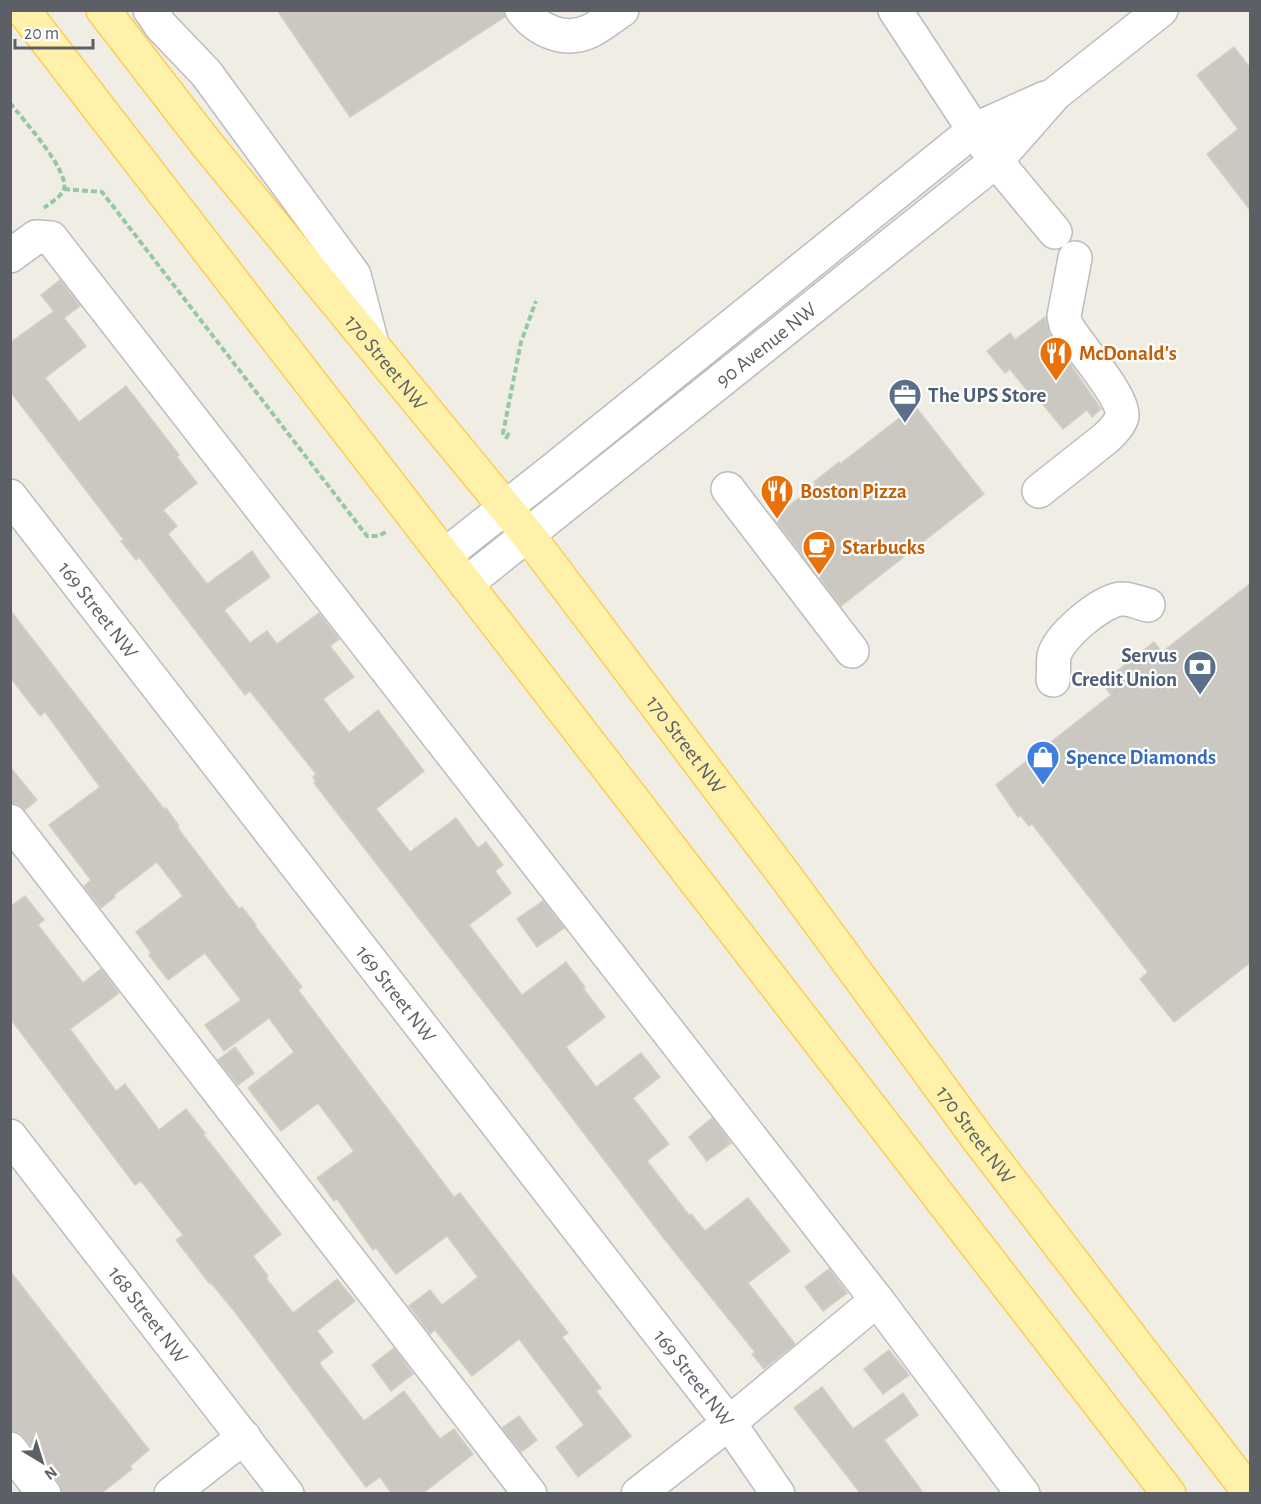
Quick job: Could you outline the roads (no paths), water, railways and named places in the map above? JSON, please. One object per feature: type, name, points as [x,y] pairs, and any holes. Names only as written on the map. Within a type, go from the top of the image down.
[{"type":"main road","name":"170 Street NW","points":[[103,10],[205,142],[528,535],[789,881],[979,1140],[1251,1493]]},
{"type":"main road","points":[[24,11],[1169,1494]]},
{"type":"street","points":[[150,10],[161,26],[206,73],[354,275],[372,345]]},
{"type":"street","points":[[175,10],[206,73]]},
{"type":"street","points":[[522,10],[528,18],[547,31],[567,37],[590,31],[622,10]]},
{"type":"street","points":[[895,10],[996,161],[1055,232]]},
{"type":"street","name":"90 Avenue NW","points":[[465,584],[996,161],[1055,94],[1161,10]]},
{"type":"street","name":"90 Avenue NW","points":[[445,555],[974,130],[1055,94]]},
{"type":"street","points":[[10,256],[36,237],[51,238],[877,1300],[1023,1494]]},
{"type":"street","points":[[1032,483],[1106,438],[1115,430],[1122,418],[1120,400],[1066,326],[1064,316],[1075,258]]},
{"type":"street","points":[[728,489],[852,651]]},
{"type":"street","name":"169 Street NW","points":[[10,496],[729,1424],[778,1494]]},
{"type":"street","points":[[1053,680],[1054,655],[1068,633],[1113,601],[1123,599],[1148,605]]},
{"type":"street","points":[[10,822],[530,1494]]},
{"type":"street","name":"168 Street NW","points":[[15,1152],[244,1437],[287,1494]]},
{"type":"street","points":[[638,1494],[729,1424],[877,1300]]},
{"type":"street","points":[[171,1494],[244,1437]]},
{"type":"street","points":[[10,1449],[44,1494]]},
{"type":"place","name":"McDonald's","points":[[1056,382]]},
{"type":"place","name":"The UPS Store","points":[[905,424]]},
{"type":"place","name":"Boston Pizza","points":[[777,520]]},
{"type":"place","name":"Starbucks","points":[[819,576]]},
{"type":"place","name":"Servus Credit Union","points":[[1200,696]]},
{"type":"place","name":"Spence Diamonds","points":[[1043,786]]}]
